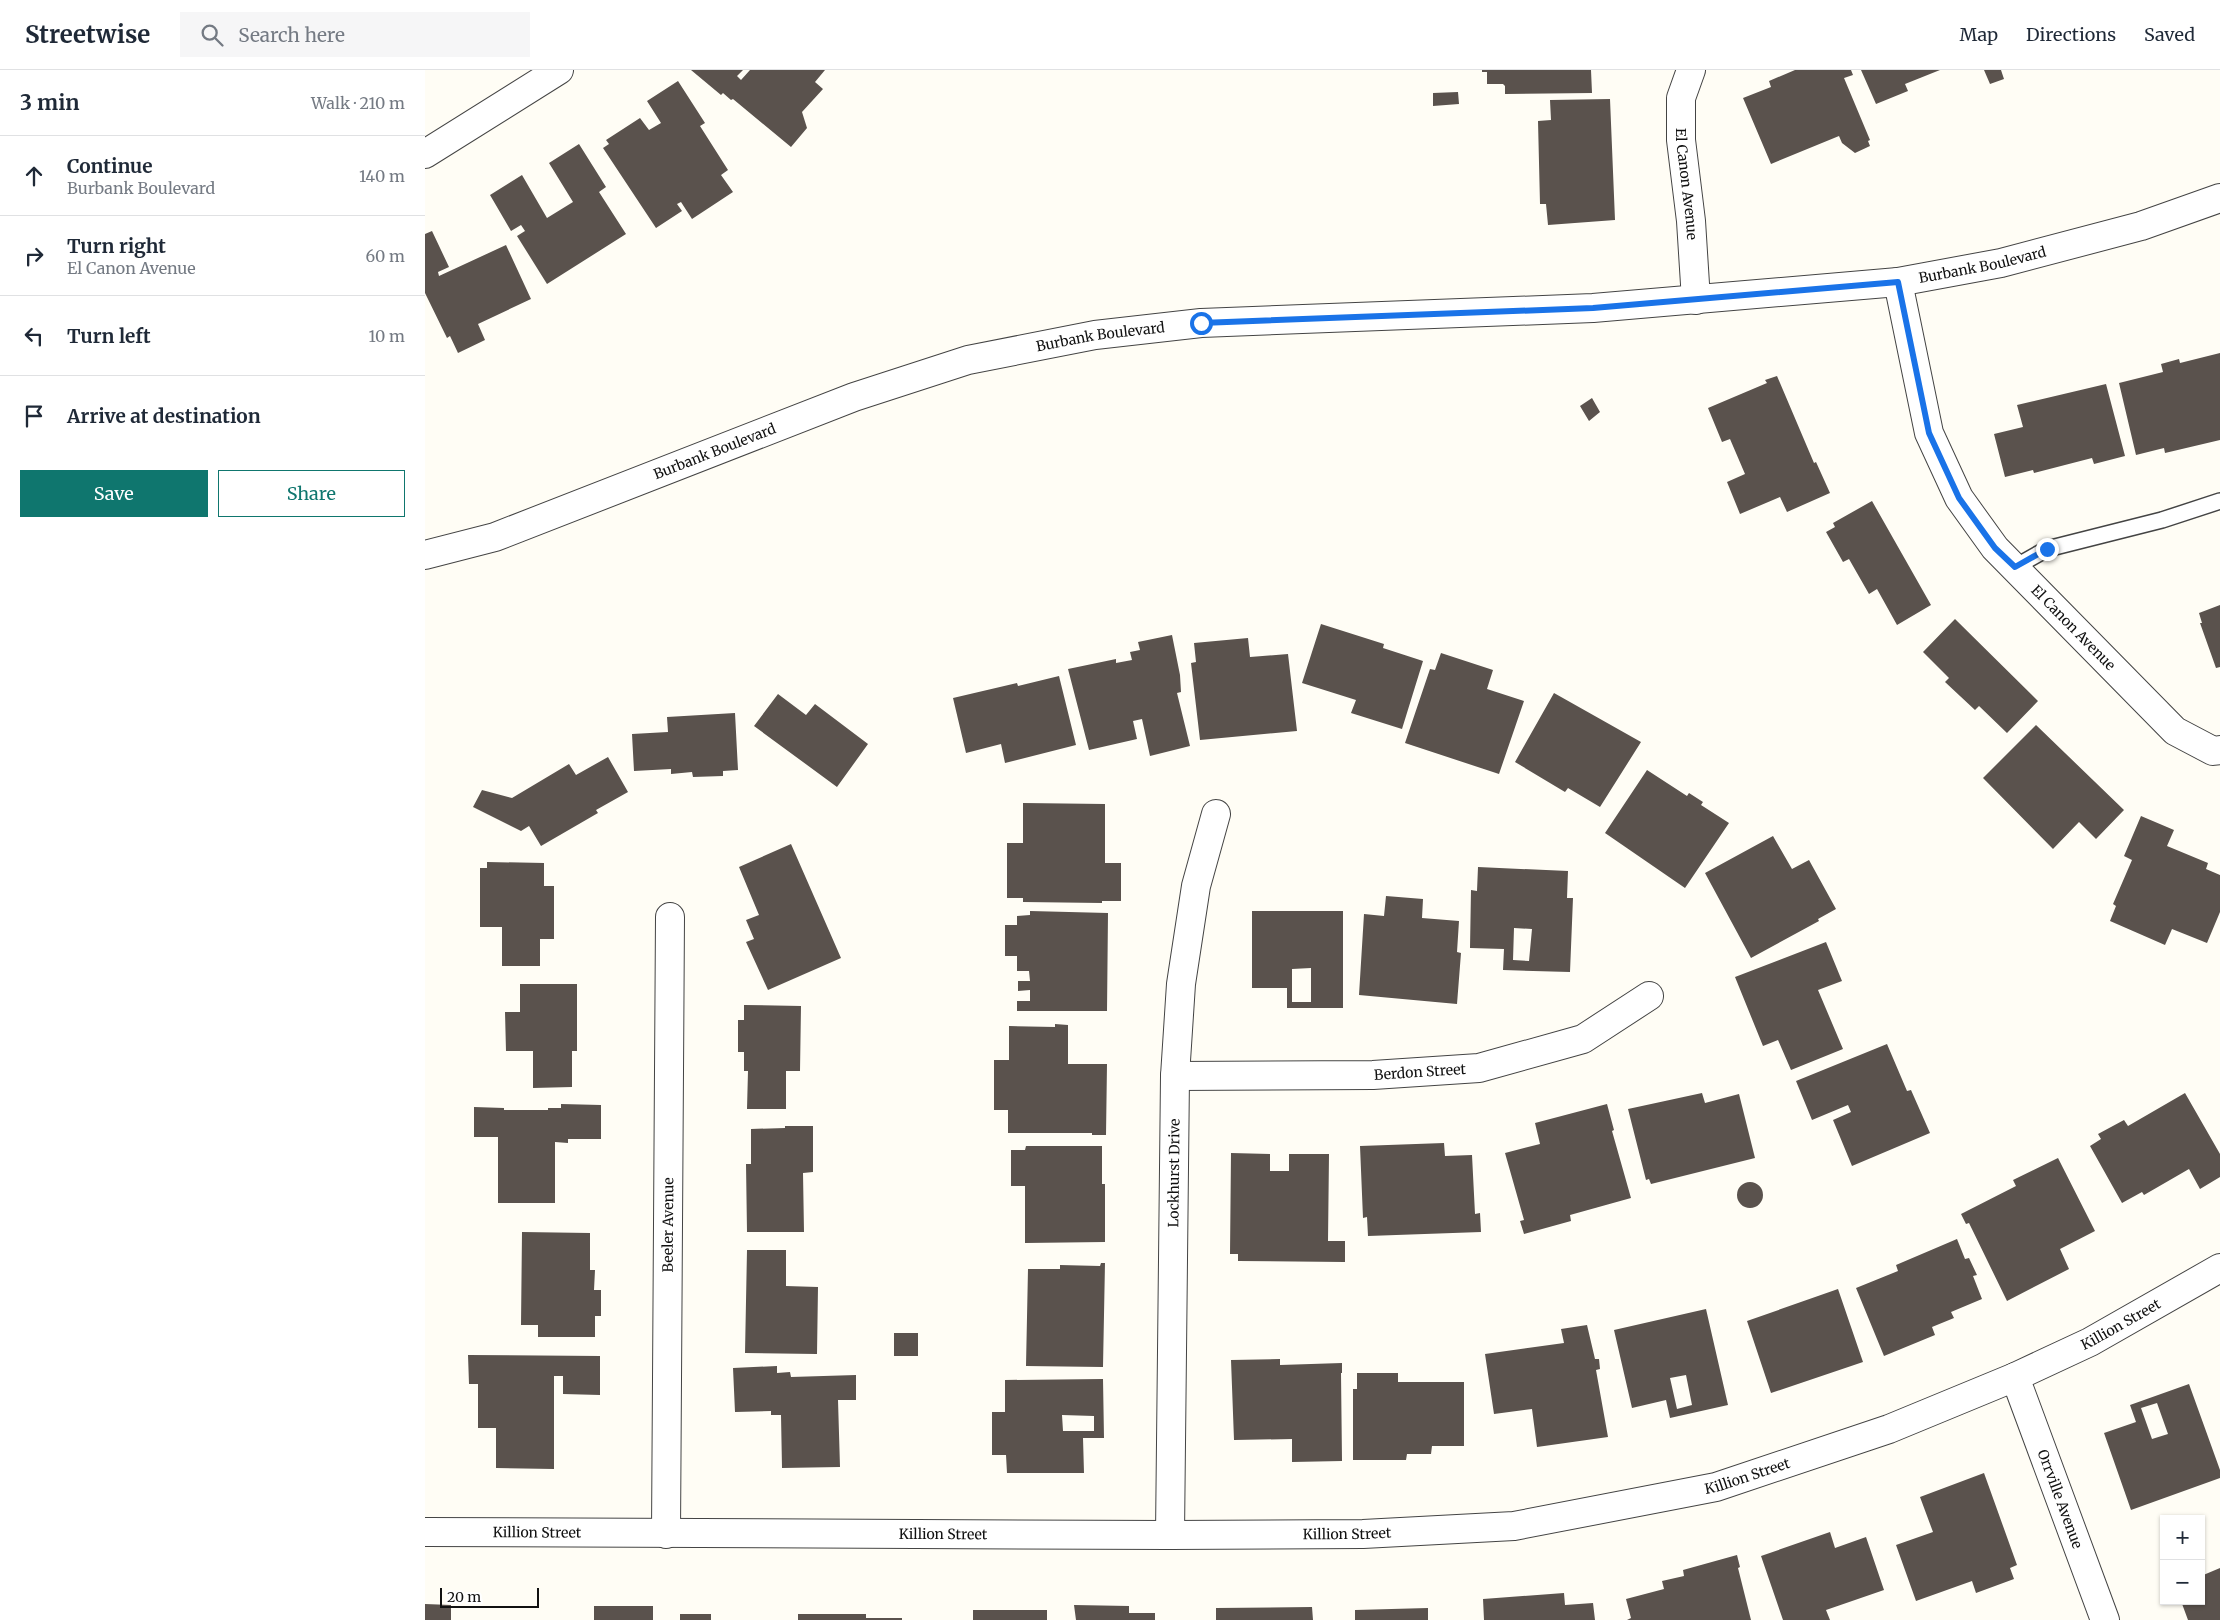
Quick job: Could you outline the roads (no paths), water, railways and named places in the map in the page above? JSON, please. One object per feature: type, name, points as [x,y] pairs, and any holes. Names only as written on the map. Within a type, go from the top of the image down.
[{"type":"street","points":[[425,154],[559,70]]},
{"type":"street","name":"El Canon Avenue","points":[[1691,70],[1681,98],[1681,140],[1691,221],[1696,300]]},
{"type":"street","name":"Burbank Boulevard","points":[[425,555],[495,537],[854,397],[977,358],[1095,335],[1201,323],[1593,308],[1898,282],[2001,263],[2132,229],[2220,198]]},
{"type":"street","name":"El Canon Avenue","points":[[1898,282],[1929,433],[1959,498],[1995,548],[2175,731],[2217,751]]},
{"type":"street","name":"Lockhurst Drive","points":[[1170,1535],[1175,1076],[1181,984],[1196,886],[1217,814]]},
{"type":"street","name":"Beeler Avenue","points":[[666,1534],[670,916]]},
{"type":"street","name":"Berdon Street","points":[[1175,1076],[1373,1075],[1479,1068],[1583,1039],[1649,996]]},
{"type":"street","name":"Killion Street","points":[[425,1532],[1363,1534],[1514,1526],[1716,1487],[1889,1429],[2015,1377],[2090,1342],[2220,1268]]},
{"type":"street","name":"Orrville Avenue","points":[[2015,1377],[2105,1620]]},
{"type":"lane","points":[[2015,567],[2047,549],[2162,520],[2220,501]]}]
